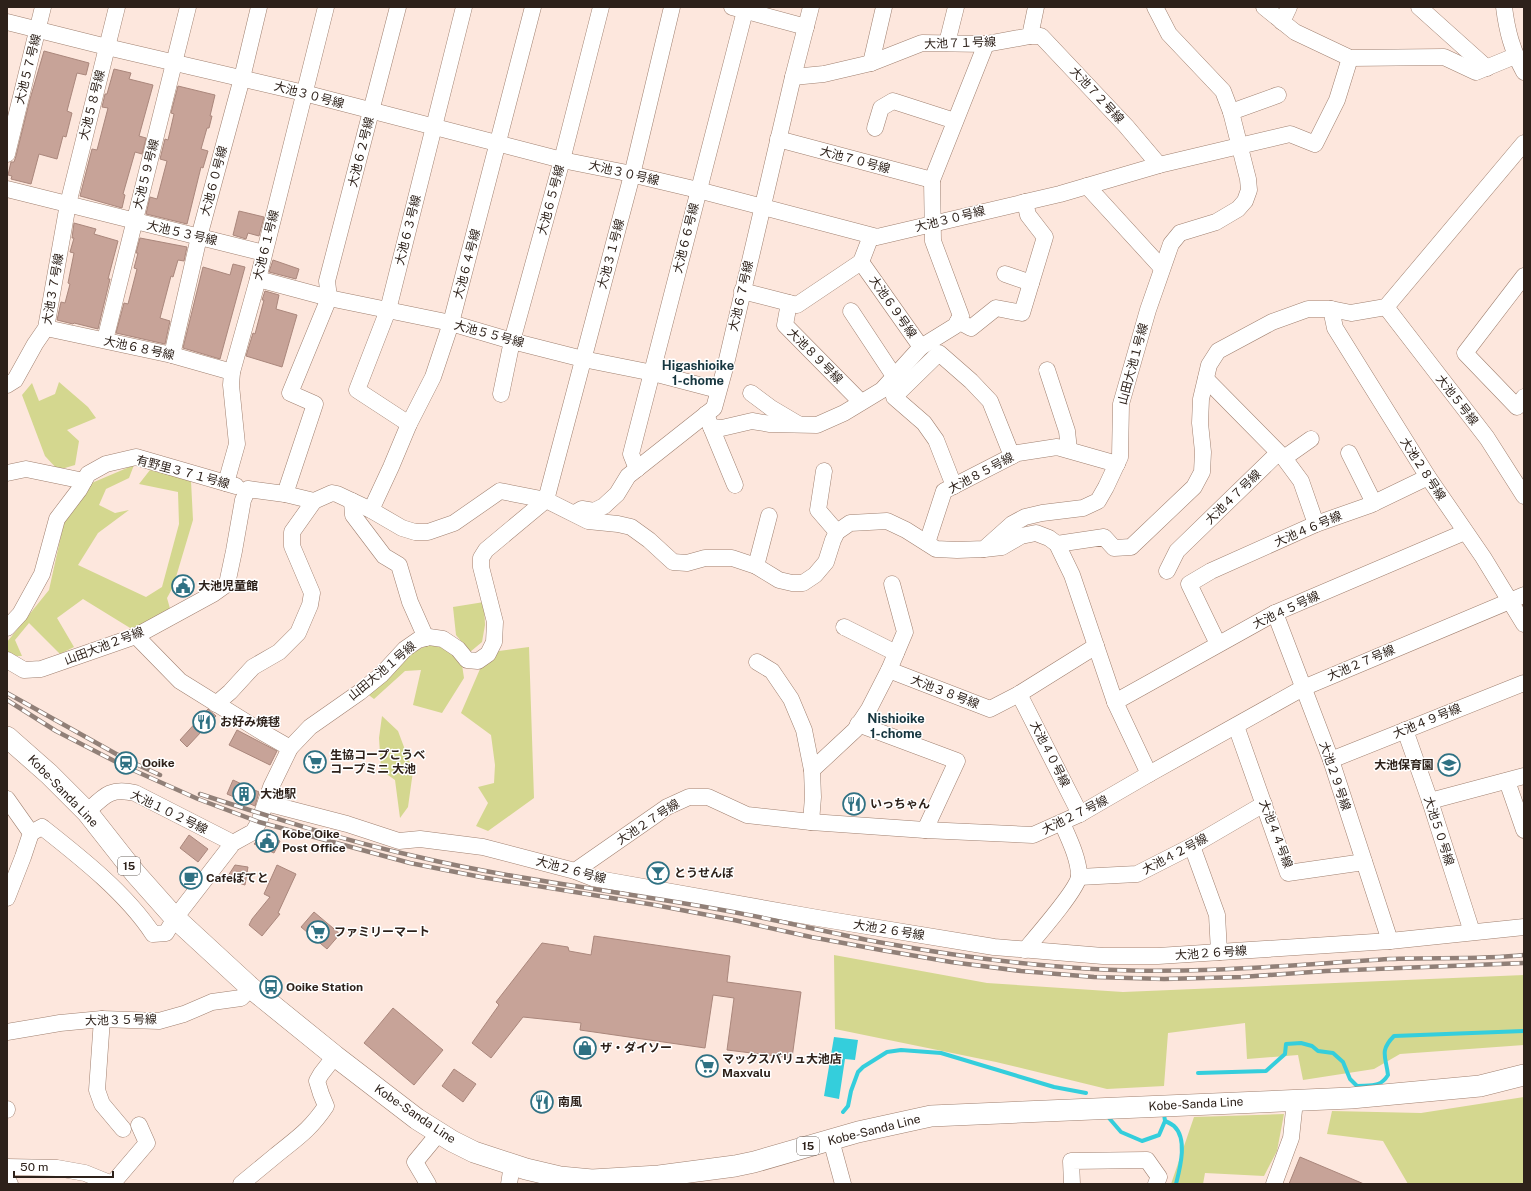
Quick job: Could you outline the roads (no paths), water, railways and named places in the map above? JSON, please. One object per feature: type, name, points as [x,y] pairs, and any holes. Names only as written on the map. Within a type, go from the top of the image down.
[{"type":"main road","name":"Kobe-Sanda Line","points":[[7,737],[50,774],[87,812],[135,873],[175,918],[251,988],[391,1100],[439,1133],[474,1152],[510,1175],[592,1180],[659,1176],[735,1166],[865,1130],[931,1116],[1351,1098],[1459,1089],[1480,1086],[1524,1075]]},
{"type":"street","name":"大池５７号線","points":[[7,154],[43,7]]},
{"type":"street","name":"大池５８号線","points":[[68,204],[117,7]]},
{"type":"street","name":"大池５９号線","points":[[105,340],[188,7]]},
{"type":"street","name":"大池６０号線","points":[[172,355],[199,236],[242,78],[259,7]]},
{"type":"street","name":"大池６１号線","points":[[226,484],[237,444],[231,385],[232,372],[258,278],[326,7]]},
{"type":"street","name":"大池６２号線","points":[[330,298],[327,282],[398,7]]},
{"type":"street","name":"大池６３号線","points":[[409,424],[357,390],[388,310],[464,7]]},
{"type":"street","name":"大池６４号線","points":[[371,510],[409,424],[433,377],[451,323],[533,7]]},
{"type":"street","name":"大池６５号線","points":[[501,394],[512,341],[562,160],[601,7]]},
{"type":"street","name":"大池３１号線","points":[[546,500],[632,175],[672,7]]},
{"type":"street","name":"大池６７号線","points":[[573,514],[582,509],[594,511],[604,506],[617,494],[628,476],[708,420],[714,408],[811,7]]},
{"type":"street","points":[[871,63],[884,7]]},
{"type":"street","points":[[947,43],[956,7]]},
{"type":"street","points":[[1030,36],[1036,7]]},
{"type":"street","name":"山田大池１号線","points":[[984,549],[1012,524],[1026,517],[1042,513],[1083,508],[1098,501],[1120,457],[1121,404],[1148,310],[1171,244],[1180,233],[1216,222],[1238,209],[1245,201],[1250,190],[1231,112],[1222,91],[1169,34],[1154,7]]},
{"type":"street","points":[[1264,7],[1294,32],[1350,58],[1444,57],[1476,72],[1515,56]]},
{"type":"street","points":[[1282,22],[1289,7]]},
{"type":"street","points":[[1419,7],[1487,68]]},
{"type":"street","points":[[1504,7],[1507,28],[1515,56],[1524,72]]},
{"type":"street","points":[[741,8],[806,27]]},
{"type":"street","name":"大池６６号線","points":[[637,469],[632,454],[698,190],[741,8]]},
{"type":"street","name":"大池３０号線","points":[[7,22],[304,93],[562,160],[698,190],[877,237],[1087,186],[1159,164],[1290,134],[1315,144],[1337,100],[1350,58]]},
{"type":"street","name":"大池７１号線","points":[[793,77],[824,74],[871,63],[922,43],[986,44],[1030,36]]},
{"type":"street","name":"大池７２号線","points":[[1030,36],[1041,36],[1126,126],[1159,164]]},
{"type":"street","points":[[986,44],[932,180],[933,241],[961,316],[958,321],[971,328],[996,308],[1022,313],[1045,237],[1028,216],[1025,202]]},
{"type":"street","points":[[1231,112],[1278,95]]},
{"type":"street","points":[[875,128],[881,108],[893,101],[955,121]]},
{"type":"street","name":"大池７０号線","points":[[778,139],[932,180]]},
{"type":"street","points":[[1056,544],[1104,538],[1114,548],[1132,547],[1194,488],[1202,472],[1203,452],[1200,423],[1201,398],[1209,365],[1218,351],[1272,322],[1308,309],[1331,309],[1351,313],[1386,307],[1524,143]]},
{"type":"street","points":[[1087,186],[1162,268]]},
{"type":"street","name":"大池５３号線","points":[[7,190],[264,253]]},
{"type":"street","name":"大池３７号線","points":[[7,385],[15,380],[35,344],[46,328],[68,204]]},
{"type":"street","points":[[742,291],[797,305],[861,262],[871,236]]},
{"type":"street","name":"大池６９号線","points":[[861,262],[921,347],[955,326],[958,321]]},
{"type":"street","points":[[1005,274],[1031,283]]},
{"type":"street","points":[[1524,276],[1465,353],[1517,407],[1524,398]]},
{"type":"street","name":"大池５５号線","points":[[258,278],[330,298],[451,323],[512,341],[653,373],[718,390]]},
{"type":"street","points":[[285,494],[315,404],[290,393],[330,298]]},
{"type":"street","name":"大池８９号線","points":[[789,303],[785,325],[861,402]]},
{"type":"street","name":"大池５号線","points":[[1386,307],[1487,438],[1524,496]]},
{"type":"street","name":"大池２８号線","points":[[1331,309],[1335,328],[1428,477],[1464,532],[1517,598],[1524,624]]},
{"type":"street","points":[[851,311],[894,376]]},
{"type":"street","name":"大池６８号線","points":[[46,328],[172,355],[232,372]]},
{"type":"street","points":[[708,420],[722,428],[752,421],[770,424],[817,425],[844,413],[882,390],[921,347]]},
{"type":"street","points":[[954,486],[936,440],[924,423],[894,397],[939,352],[971,381],[990,401],[1012,456]]},
{"type":"street","points":[[1047,370],[1067,431],[1069,450]]},
{"type":"street","points":[[1206,379],[1281,456],[1301,481],[1316,524]]},
{"type":"street","points":[[752,393],[799,425]]},
{"type":"street","points":[[708,420],[735,485]]},
{"type":"street","name":"大池４７号線","points":[[1167,571],[1177,551],[1188,540],[1281,456],[1311,440]]},
{"type":"street","name":"大池８５号線","points":[[927,543],[944,492],[1018,453],[1057,447],[1117,464]]},
{"type":"street","points":[[1349,453],[1374,503]]},
{"type":"street","name":"有野里３７１号線","points":[[7,628],[20,614],[42,574],[57,519],[79,490],[88,474],[106,464],[136,457],[226,484],[248,489]]},
{"type":"street","points":[[7,473],[26,469],[84,482]]},
{"type":"street","points":[[824,471],[818,510],[837,532]]},
{"type":"street","name":"大池４６号線","points":[[1218,644],[1189,584],[1211,571],[1316,524],[1374,503],[1428,477]]},
{"type":"street","points":[[248,489],[285,494],[314,501]]},
{"type":"street","name":"山田大池２号線","points":[[7,660],[24,670],[41,670],[136,636],[213,594],[227,584],[242,500],[248,489]]},
{"type":"street","points":[[216,704],[230,692],[253,667],[279,652],[298,633],[310,605],[312,594],[292,546],[292,532],[314,501],[332,493],[337,494],[371,510],[402,528],[415,532],[428,532],[454,523],[500,491],[546,500],[560,505],[573,514],[588,521],[631,527],[649,540],[673,562],[687,563],[705,558],[732,558],[756,566],[779,580],[792,583],[803,583],[816,576],[826,562],[832,540],[837,532],[850,523],[887,521],[906,530],[936,549],[984,549],[1002,546],[1021,536],[1036,533],[1049,538],[1056,544],[1072,575],[1115,702],[1149,774]]},
{"type":"street","name":"山田大池１号線","points":[[31,833],[42,827],[72,851],[142,917],[153,934],[166,933],[175,918],[233,843],[253,832],[259,822],[271,787],[290,748],[310,727],[360,692],[380,675],[405,649],[418,640],[426,638],[443,639],[458,649],[467,660],[478,661],[488,654],[494,642],[495,622],[480,558],[486,550],[534,508],[546,500]]},
{"type":"street","points":[[352,501],[353,515],[384,556],[399,565],[410,602],[426,638]]},
{"type":"street","points":[[756,566],[769,516]]},
{"type":"street","name":"大池４５号線","points":[[1115,702],[1274,613],[1464,532]]},
{"type":"street","points":[[812,770],[855,730],[869,709],[889,670],[905,632],[892,584]]},
{"type":"street","name":"大池２７号線","points":[[574,871],[667,807],[689,797],[708,797],[746,815],[811,822],[925,830],[1033,835],[1080,814],[1304,688],[1517,598]]},
{"type":"street","name":"大池２９号線","points":[[1274,613],[1331,760],[1390,941]]},
{"type":"street","points":[[844,627],[896,653]]},
{"type":"street","points":[[136,636],[180,681],[290,748]]},
{"type":"street","name":"大池３８号線","points":[[889,670],[990,709],[1019,694],[1096,646]]},
{"type":"street","points":[[757,662],[772,671],[791,699],[804,730],[812,770],[813,798],[811,822]]},
{"type":"street","name":"大池４９号線","points":[[1331,760],[1524,683]]},
{"type":"street","name":"大池４０号線","points":[[1019,694],[1080,814]]},
{"type":"street","points":[[858,724],[957,761],[925,830]]},
{"type":"street","name":"大池４４号線","points":[[1236,726],[1288,873],[1364,862]]},
{"type":"street","name":"大池５０号線","points":[[1405,730],[1430,801],[1472,932]]},
{"type":"street","points":[[1430,801],[1524,776]]},
{"type":"street","points":[[1507,781],[1524,830]]},
{"type":"street","name":"大池１０２号線","points":[[87,812],[112,791],[124,790],[135,793],[233,843]]},
{"type":"street","points":[[7,799],[31,833],[7,898]]},
{"type":"street","name":"大池２６号線","points":[[266,803],[347,824],[399,841],[420,840],[483,847],[574,871],[593,878],[979,945],[1025,950],[1103,956],[1158,956],[1390,941],[1524,927]]},
{"type":"street","name":"大池４２号線","points":[[1079,877],[1137,874],[1192,846],[1264,804]]},
{"type":"street","points":[[1025,950],[1067,899],[1079,877],[1075,858],[1062,823]]},
{"type":"street","points":[[1192,846],[1217,915],[1219,952]]},
{"type":"street","name":"大池３５号線","points":[[7,1032],[102,1018],[159,1021],[184,1014],[212,1002],[241,998],[251,988]]},
{"type":"street","points":[[102,1018],[97,1090],[102,1104],[123,1129]]},
{"type":"street","points":[[241,1184],[293,1143],[317,1120],[326,1106],[317,1081],[335,1056]]},
{"type":"street","points":[[1274,1184],[1291,1138],[1295,1101]]},
{"type":"street","points":[[7,1167],[57,1168],[85,1174],[112,1184],[147,1143],[138,1125]]},
{"type":"street","points":[[428,1184],[416,1162],[439,1133]]},
{"type":"street","points":[[831,1140],[843,1184]]},
{"type":"street","points":[[1072,1184],[1071,1162],[1147,1160],[1159,1177],[1156,1184]]},
{"type":"street","points":[[7,1179],[10,1184]]},
{"type":"water","points":[[834,1037],[858,1040],[855,1060],[845,1059],[839,1099],[824,1096]]},
{"type":"waterway","points":[[1198,1073],[1266,1071],[1285,1054],[1286,1044],[1301,1043],[1312,1046],[1318,1051],[1333,1053],[1343,1062],[1350,1079],[1357,1086],[1371,1086],[1382,1082],[1388,1075],[1385,1050],[1389,1041],[1394,1036],[1524,1031]]},
{"type":"waterway","points":[[843,1112],[848,1106],[851,1091],[858,1072],[863,1067],[887,1052],[901,1050],[941,1053],[1054,1087],[1086,1093]]},
{"type":"waterway","points":[[1109,1118],[1121,1132],[1142,1141],[1159,1135],[1165,1121],[1164,1114]]},
{"type":"waterway","points":[[1165,1121],[1174,1126],[1181,1138],[1182,1154],[1176,1184]]},
{"type":"railway","points":[[7,693],[127,760],[160,775]]},
{"type":"railway","points":[[7,700],[56,731],[124,766],[198,799],[259,822],[410,863],[481,877],[655,905],[881,950],[951,962],[1021,971],[1094,977],[1164,979],[1242,977],[1326,971],[1524,963]]},
{"type":"railway","points":[[200,794],[279,820],[387,850],[454,865],[693,905],[878,942],[985,959],[1093,969],[1166,971],[1389,959],[1524,955]]},
{"type":"place","name":"大池児童館","points":[[183,586]]},
{"type":"place","name":"お好み焼毬","points":[[204,722]]},
{"type":"place","name":"生協コープこうべ コープミニ 大池","points":[[315,762]]},
{"type":"place","name":"Ooike","points":[[126,763]]},
{"type":"place","name":"大池保育園","points":[[1449,765]]},
{"type":"place","name":"大池駅","points":[[244,794]]},
{"type":"place","name":"いっちゃん","points":[[854,804]]},
{"type":"place","name":"Kobe Oike Post Office","points":[[267,841]]},
{"type":"place","name":"とうせんぼ","points":[[658,873]]},
{"type":"place","name":"Cafeぽてと","points":[[191,878]]},
{"type":"place","name":"ファミリーマート","points":[[318,932]]},
{"type":"place","name":"Ooike Station","points":[[271,987]]},
{"type":"place","name":"ザ・ダイソー","points":[[585,1048]]},
{"type":"place","name":"マックスバリュ大池店 Maxvalu","points":[[707,1066]]},
{"type":"place","name":"南風","points":[[542,1102]]},
{"type":"district","name":"Higashioike 1-chome","points":[[698,372]]},
{"type":"district","name":"Nishioike 1-chome","points":[[896,726]]}]
